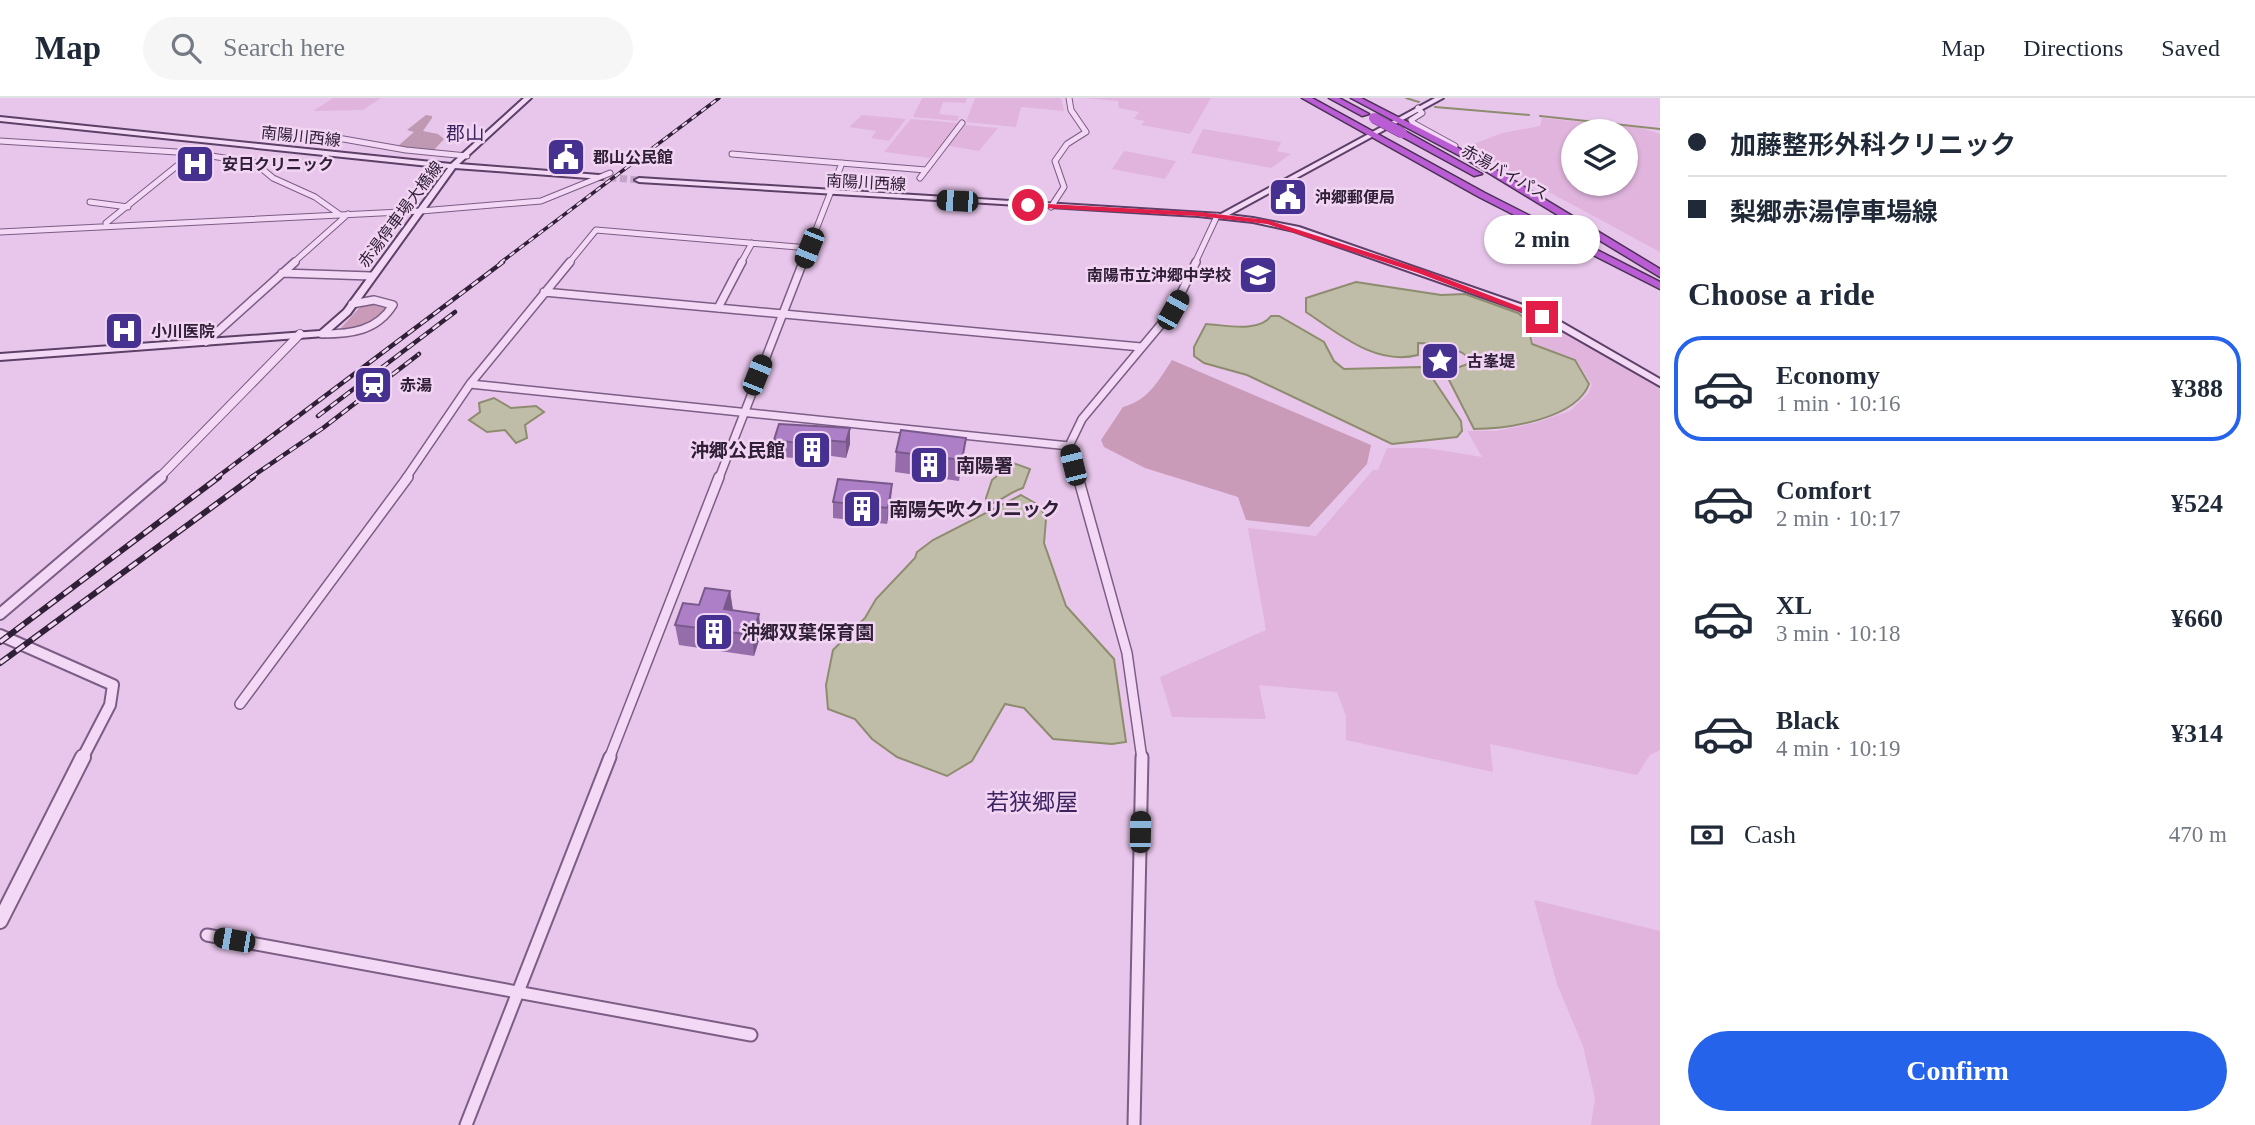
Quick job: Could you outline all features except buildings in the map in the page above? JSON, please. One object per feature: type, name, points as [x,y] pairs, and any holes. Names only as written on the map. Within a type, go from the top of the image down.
[{"type":"highway","points":[[1306,98],[1371,135],[1660,286]]},
{"type":"highway","name":"赤湯バイパス","points":[[1333,98],[1660,275]]},
{"type":"highway","points":[[1355,98],[1425,132],[1605,238],[1660,275]]},
{"type":"highway","points":[[1348,122],[1425,132]]},
{"type":"main road","name":"赤湯停車場大橋線","points":[[322,334],[333,326],[352,304],[453,166],[528,98]]},
{"type":"main road","name":"南陽川西線","points":[[639,180],[1217,216],[1237,209],[1399,118],[1440,98]]},
{"type":"main road","name":"南陽川西線","points":[[0,119],[453,166],[599,177]]},
{"type":"main road","points":[[1217,216],[1296,229],[1488,295],[1558,324],[1660,383]]},
{"type":"main road","points":[[0,357],[322,334]]},
{"type":"street","points":[[1051,206],[1064,187],[1055,161],[1067,144],[1086,132],[1071,110],[1069,98]]},
{"type":"street","points":[[1418,108],[1422,113],[1411,120],[1413,124],[1455,146]]},
{"type":"street","points":[[920,178],[962,123]]},
{"type":"street","points":[[332,137],[406,150],[467,156]]},
{"type":"street","points":[[0,141],[193,153],[256,163],[273,178],[315,197],[339,215]]},
{"type":"street","points":[[105,224],[193,153]]},
{"type":"street","points":[[732,154],[926,170]]},
{"type":"street","points":[[466,1125],[842,163]]},
{"type":"street","points":[[0,232],[105,224],[421,211],[541,201],[604,178],[610,173]]},
{"type":"street","points":[[90,202],[128,207]]},
{"type":"street","points":[[206,342],[348,214]]},
{"type":"street","points":[[1134,1125],[1142,746],[1127,653],[1069,446],[1082,419],[1173,310],[1217,216]]},
{"type":"street","points":[[240,704],[428,449],[470,384],[596,230],[809,248]]},
{"type":"street","points":[[718,308],[752,243]]},
{"type":"street","points":[[282,274],[371,276]]},
{"type":"street","points":[[544,292],[1141,348]]},
{"type":"street","points":[[322,334],[362,332],[390,311],[393,305],[373,300],[352,304]]},
{"type":"street","points":[[0,614],[149,489],[300,334]]},
{"type":"street","points":[[470,384],[1069,446]]},
{"type":"street","points":[[0,635],[103,679],[114,690],[110,705],[0,921]]},
{"type":"street","points":[[207,935],[751,1035]]},
{"type":"shaded area","points":[[333,98],[381,98],[363,110],[313,111]]},
{"type":"shaded area","points":[[922,98],[967,98],[965,103],[943,102],[939,114],[959,116],[957,121],[913,117]]},
{"type":"shaded area","points":[[975,98],[1061,98],[1064,111],[1021,107],[1016,127],[966,122]]},
{"type":"shaded area","points":[[1084,98],[1211,98],[1190,134],[1141,125],[1145,121],[1134,119],[1139,112],[1119,108],[1118,101]]},
{"type":"shaded area","points":[[426,115],[432,118],[423,131],[438,134],[444,139],[433,151],[398,146],[414,132],[407,130]]},
{"type":"shaded area","points":[[862,115],[906,119],[889,141],[871,138],[876,131],[849,127]]},
{"type":"shaded area","points":[[1542,118],[1561,120],[1561,196],[1638,196],[1638,128],[1660,134],[1660,252],[1466,147],[1502,133],[1540,126]]},
{"type":"shaded area","points":[[911,119],[958,124],[930,158],[884,152]]},
{"type":"shaded area","points":[[965,125],[998,128],[979,151],[949,146]]},
{"type":"shaded area","points":[[1203,129],[1281,142],[1277,151],[1291,154],[1271,168],[1191,153]]},
{"type":"shaded area","points":[[1124,151],[1176,161],[1165,179],[1112,169]]},
{"type":"shaded area","points":[[1356,282],[1441,295],[1465,294],[1518,313],[1527,320],[1532,344],[1575,360],[1589,384],[1582,396],[1556,414],[1521,424],[1474,429],[1447,376],[1451,370],[1473,362],[1461,352],[1441,345],[1418,343],[1418,355],[1387,356],[1359,346],[1306,312],[1306,298]]},
{"type":"shaded area","points":[[373,303],[386,306],[386,309],[362,328],[339,330],[360,307]]},
{"type":"shaded area","points":[[1271,316],[1279,316],[1324,342],[1334,361],[1344,369],[1421,367],[1429,373],[1461,421],[1462,431],[1457,437],[1392,444],[1247,375],[1204,363],[1194,356],[1194,347],[1206,324],[1250,326],[1258,325]]},
{"type":"shaded area","points":[[1531,330],[1551,335],[1554,330],[1562,330],[1660,386],[1660,750],[1650,755],[1637,775],[1490,744],[1493,772],[1346,740],[1346,716],[1337,692],[1259,685],[1266,719],[1172,717],[1160,677],[1266,630],[1248,528],[1316,536],[1373,470],[1378,470],[1387,448],[1427,448],[1482,457],[1467,431],[1497,431],[1535,423],[1570,411],[1588,394],[1592,385],[1576,359],[1534,344]]},
{"type":"shaded area","points":[[1172,360],[1371,445],[1367,464],[1309,527],[1246,520],[1238,497],[1145,468],[1104,447],[1101,440],[1123,407],[1146,395]]},
{"type":"shaded area","points":[[494,398],[511,408],[536,406],[544,412],[525,425],[527,438],[516,443],[505,430],[487,432],[469,420],[480,412],[479,403]]},
{"type":"shaded area","points":[[1013,463],[1030,469],[1023,488],[987,505],[986,498],[992,480]]},
{"type":"shaded area","points":[[1021,495],[1040,506],[1046,519],[1044,543],[1066,606],[1114,659],[1126,742],[1112,744],[1053,739],[1024,708],[1005,704],[972,761],[947,776],[897,757],[872,739],[855,719],[828,709],[826,685],[833,650],[865,618],[876,599],[915,558],[917,552],[933,540]]},
{"type":"shaded area","points":[[1534,900],[1660,931],[1660,1125],[1591,1125],[1595,1098],[1583,1046],[1557,984]]},
{"type":"waterway","points":[[1406,98],[1419,102]]},
{"type":"waterway","points":[[1435,107],[1529,115]]},
{"type":"waterway","points":[[1540,116],[1660,129]]},
{"type":"tunnel","points":[[599,177],[639,180]]},
{"type":"tunnel","points":[[1527,224],[1571,213]]},
{"type":"railway","points":[[500,263],[719,98]]},
{"type":"railway","points":[[216,478],[503,262]]},
{"type":"railway","points":[[318,416],[455,312]]},
{"type":"railway","points":[[250,478],[323,428],[419,354]]},
{"type":"railway","points":[[0,642],[219,477]]},
{"type":"railway","points":[[0,663],[253,477]]},
{"type":"place","name":"郡山公民館","points":[[566,157]]},
{"type":"place","name":"安日クリニック","points":[[195,164]]},
{"type":"place","name":"沖郷郵便局","points":[[1288,197]]},
{"type":"place","name":"南陽市立沖郷中学校","points":[[1258,275]]},
{"type":"place","name":"小川医院","points":[[124,331]]},
{"type":"place","name":"古峯堤","points":[[1440,361]]},
{"type":"place","name":"赤湯","points":[[373,385]]},
{"type":"place","name":"沖郷公民館","points":[[812,450]]},
{"type":"place","name":"南陽署","points":[[929,465]]},
{"type":"place","name":"南陽矢吹クリニック","points":[[862,509]]},
{"type":"place","name":"沖郷双葉保育園","points":[[714,632]]},
{"type":"district","name":"郡山","points":[[465,133]]},
{"type":"district","name":"若狭郷屋","points":[[1032,802]]},
{"type":"route","points":[[1028,205],[1198,214],[1268,222],[1296,229],[1496,298],[1542,317]]}]
